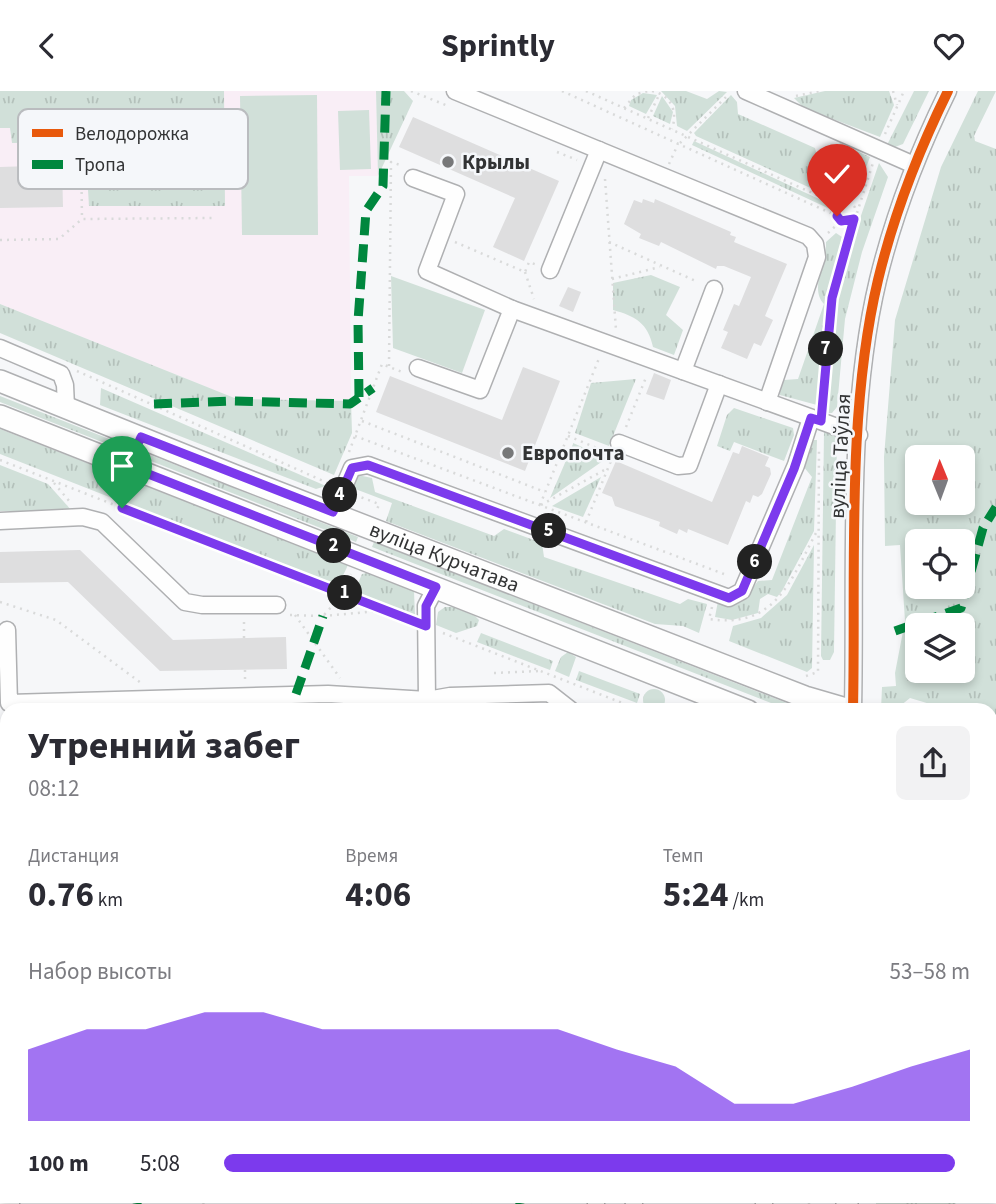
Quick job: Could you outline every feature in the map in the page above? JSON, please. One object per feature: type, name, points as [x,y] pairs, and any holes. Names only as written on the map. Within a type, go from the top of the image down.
[{"type":"main road","name":"вуліца Курчатава","points":[[0,381],[805,697],[827,703]]},
{"type":"main road","name":"вуліца Курчатава","points":[[0,416],[728,703]]},
{"type":"main road","points":[[128,466],[141,437]]},
{"type":"street","points":[[454,91],[808,236],[815,244],[817,257],[767,402]]},
{"type":"street","points":[[746,91],[782,98],[914,165]]},
{"type":"street","name":"вуліца Таўлая","points":[[853,703],[859,435],[864,362],[878,281],[914,165],[948,91]]},
{"type":"street","points":[[550,270],[599,150]]},
{"type":"street","points":[[413,174],[456,194],[427,271],[512,309],[859,435]]},
{"type":"street","points":[[683,371],[714,289]]},
{"type":"street","points":[[418,367],[480,390],[512,309]]},
{"type":"street","points":[[0,348],[61,374],[65,385],[66,407]]},
{"type":"street","points":[[616,449],[678,466],[689,465],[719,384]]},
{"type":"street","points":[[333,512],[352,468],[368,465],[729,598],[742,591],[816,419]]},
{"type":"street","points":[[0,521],[83,517],[102,522],[184,602],[202,605],[277,605]]},
{"type":"street","points":[[427,700],[426,606],[436,587]]},
{"type":"street","points":[[7,630],[9,703]]},
{"type":"street","points":[[389,703],[450,696],[549,693],[562,703]]},
{"type":"street","points":[[136,703],[162,699],[259,702],[352,695],[373,703]]},
{"type":"path","points":[[562,91],[837,216],[841,221]]},
{"type":"path","points":[[586,91],[839,205],[850,202],[855,207],[832,298],[816,419],[818,672],[806,676]]},
{"type":"path","points":[[624,108],[636,94],[652,91],[660,93],[673,107],[675,118],[672,129]]},
{"type":"path","points":[[663,176],[679,143],[733,91]]},
{"type":"path","points":[[782,98],[820,91]]},
{"type":"path","points":[[893,91],[897,105]]},
{"type":"path","points":[[648,118],[660,93]]},
{"type":"path","points":[[627,120],[631,111]]},
{"type":"path","points":[[389,366],[391,162],[413,174]]},
{"type":"path","points":[[604,170],[617,347]]},
{"type":"path","points":[[82,189],[82,219]]},
{"type":"path","points":[[837,216],[839,205]]},
{"type":"path","points":[[0,240],[59,239],[82,219],[213,218]]},
{"type":"path","points":[[815,244],[841,221],[854,219]]},
{"type":"path","points":[[451,240],[524,272],[529,262],[550,270]]},
{"type":"path","points":[[612,279],[660,267]]},
{"type":"path","points":[[540,505],[601,353]]},
{"type":"path","points":[[382,364],[355,436],[724,574]]},
{"type":"path","points":[[77,371],[335,487]]},
{"type":"path","points":[[361,421],[545,492]]},
{"type":"path","points":[[568,436],[616,449]]},
{"type":"path","points":[[0,460],[344,593],[380,611],[426,626],[623,703]]},
{"type":"path","points":[[438,473],[440,467]]},
{"type":"path","points":[[540,505],[608,468]]},
{"type":"path","points":[[709,619],[732,623],[759,615],[785,592],[818,530]]},
{"type":"path","points":[[0,602],[56,620],[162,699]]},
{"type":"path","points":[[324,616],[380,611]]},
{"type":"path","points":[[295,615],[352,695]]},
{"type":"path","points":[[244,616],[244,638]]},
{"type":"path","points":[[494,673],[542,671]]},
{"type":"path","points":[[36,1203],[43,1204]]},
{"type":"shaded area","points":[[0,91],[376,91],[378,176],[349,176],[351,401],[237,399],[0,304]]},
{"type":"green space","points":[[0,91],[224,91],[224,109],[18,109],[18,143],[12,143],[10,128],[0,128]]},
{"type":"green space","points":[[376,91],[404,91],[413,101],[378,176]]},
{"type":"green space","points":[[661,91],[686,91],[707,99],[719,91],[727,92],[687,131],[677,126],[675,106]]},
{"type":"green space","points":[[825,91],[889,91],[894,105],[880,137],[804,108],[794,98]]},
{"type":"green space","points":[[914,91],[929,91],[903,144],[895,147],[887,145]]},
{"type":"green space","points":[[978,91],[996,91],[974,136],[975,141],[996,149],[996,703],[927,703],[910,698],[904,703],[881,703],[882,687],[896,686],[895,673],[905,621],[900,545],[885,546],[884,457],[895,320],[941,167]]},
{"type":"green space","points":[[643,93],[657,95],[646,114],[629,106],[631,100]]},
{"type":"green space","points":[[317,95],[318,235],[242,235],[241,189],[248,189],[248,109],[240,109],[240,96]]},
{"type":"green space","points":[[731,95],[737,102],[738,114],[815,148],[818,160],[829,164],[840,143],[870,157],[857,192],[837,200],[696,136],[694,133]]},
{"type":"green space","points":[[662,96],[673,112],[670,124],[653,116]]},
{"type":"green space","points":[[369,110],[371,169],[340,170],[338,111]]},
{"type":"green space","points":[[694,141],[834,206],[832,210],[692,145]]},
{"type":"green space","points":[[879,163],[888,177],[862,252],[845,319],[837,407],[832,413],[824,413],[834,314],[853,239]]},
{"type":"green space","points":[[88,189],[225,189],[225,206],[89,206]]},
{"type":"green space","points":[[836,233],[842,237],[827,304],[817,405],[780,395],[779,387],[784,380],[798,379],[824,304],[818,291],[818,283],[826,242]]},
{"type":"green space","points":[[651,275],[680,287],[666,315],[683,330],[674,355],[653,347],[644,326],[628,315],[613,310],[613,283]]},
{"type":"green space","points":[[391,276],[485,310],[462,373],[393,348]]},
{"type":"green space","points":[[0,304],[237,399],[351,401],[352,433],[334,475],[0,333]]},
{"type":"green space","points":[[636,379],[609,446],[575,433],[591,383]]},
{"type":"green space","points":[[101,388],[326,486],[316,489],[100,405]]},
{"type":"green space","points":[[0,396],[122,444],[120,449],[0,402]]},
{"type":"green space","points":[[734,408],[793,428],[794,435],[784,461],[734,442],[730,451],[717,446],[727,415]]},
{"type":"green space","points":[[0,429],[348,565],[339,584],[333,585],[0,454]]},
{"type":"green space","points":[[833,431],[837,437],[834,652],[830,660],[823,660],[824,432]]},
{"type":"green space","points":[[814,440],[817,440],[814,531],[782,591],[777,597],[768,594],[760,599],[758,613],[732,620],[715,617],[718,601],[747,595],[758,581],[772,580],[812,477],[803,466]]},
{"type":"green space","points":[[573,444],[607,458],[550,498]]},
{"type":"green space","points":[[148,454],[358,537],[356,542],[146,459]]},
{"type":"green space","points":[[0,465],[48,484],[72,511],[0,511]]},
{"type":"green space","points":[[358,475],[372,478],[375,492],[494,536],[504,529],[542,543],[544,557],[680,604],[688,599],[707,604],[699,633],[683,626],[655,624],[386,521],[392,503],[350,487]]},
{"type":"green space","points":[[601,477],[583,517],[552,506]]},
{"type":"green space","points":[[374,542],[787,703],[771,703],[372,547]]},
{"type":"green space","points":[[814,545],[812,668],[807,672],[729,641],[733,626],[761,618],[787,595]]},
{"type":"green space","points":[[367,573],[414,591],[415,616],[360,594],[356,588],[362,574]]},
{"type":"green space","points":[[445,607],[453,607],[475,616],[479,620],[477,626],[456,633],[436,625],[438,612]]},
{"type":"green space","points":[[481,633],[553,661],[550,670],[477,642]]},
{"type":"green space","points":[[568,652],[576,657],[569,677],[555,671],[561,657]]},
{"type":"green space","points":[[579,671],[640,694],[637,703],[576,680]]},
{"type":"green space","points":[[650,690],[658,690],[664,696],[664,703],[644,703],[644,696]]},
{"type":"green space","points":[[955,1203],[956,1204],[876,1204]]},
{"type":"building","points":[[413,117],[559,181],[524,261],[493,247],[515,198],[399,147]]},
{"type":"building","points":[[18,166],[18,189],[63,189],[63,207],[0,208],[0,167]]},
{"type":"building","points":[[643,199],[654,203],[655,199],[731,232],[730,235],[736,237],[734,242],[787,264],[765,316],[773,320],[761,346],[754,343],[747,359],[721,348],[728,332],[723,330],[734,304],[739,306],[751,277],[724,266],[717,266],[716,269],[661,242],[659,246],[639,238],[641,234],[624,224],[634,200],[642,203]]},
{"type":"building","points":[[568,287],[581,292],[573,312],[559,306]]},
{"type":"building","points":[[523,367],[560,381],[525,471],[376,412],[390,376],[502,420]]},
{"type":"building","points":[[654,373],[671,380],[664,400],[646,394]]},
{"type":"building","points":[[742,446],[769,457],[765,466],[770,468],[771,474],[762,494],[758,497],[753,495],[750,503],[746,501],[728,545],[688,529],[687,533],[679,529],[677,534],[659,526],[660,522],[615,506],[612,497],[602,493],[616,461],[712,502],[733,452],[739,454]]},
{"type":"building","points":[[80,550],[173,640],[286,637],[287,669],[160,671],[68,582],[0,583],[0,552]]},
{"type":"marked path","points":[[359,397],[358,321],[366,211],[383,186],[386,91]]},
{"type":"marked path","points":[[154,404],[233,401],[350,404],[373,388]]},
{"type":"marked path","points":[[895,631],[961,608],[983,528],[996,507]]},
{"type":"marked path","points":[[296,694],[323,616]]},
{"type":"cycle path","points":[[853,703],[857,438],[868,331],[884,255],[899,207],[948,91]]},
{"type":"place","name":"Крылы","points":[[448,162]]},
{"type":"place","name":"Европочта","points":[[508,453]]},
{"type":"route","points":[[122,508],[344,593],[380,611],[426,626],[426,606],[436,587],[128,466],[141,437],[333,512],[352,468],[368,465],[729,598],[742,591],[794,469],[811,418],[821,421],[832,298],[854,219],[841,221],[837,216]]}]
